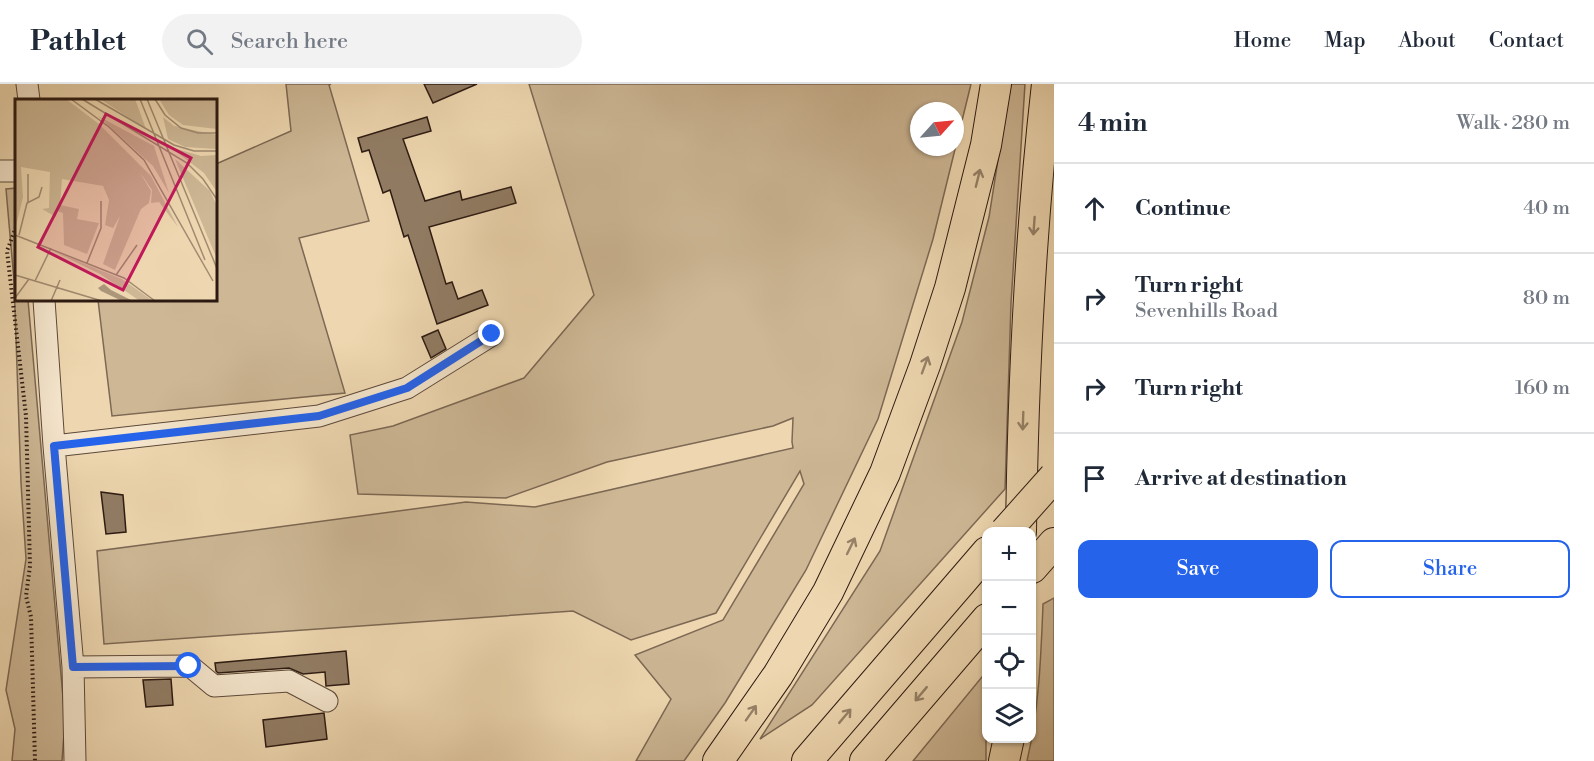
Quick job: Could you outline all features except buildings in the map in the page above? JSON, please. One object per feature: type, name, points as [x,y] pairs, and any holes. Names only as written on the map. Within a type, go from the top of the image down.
[{"type":"highway","points":[[718,761],[778,675],[828,592],[885,473],[925,365],[950,288],[986,145],[996,84]]},
{"type":"highway","points":[[1021,527],[1027,325],[1037,173],[1047,84]]},
{"type":"highway","points":[[1009,527],[1054,477]]},
{"type":"highway","points":[[1036,563],[1054,543]]},
{"type":"highway","points":[[807,761],[982,558]]},
{"type":"highway","points":[[865,761],[982,624]]},
{"type":"highway","points":[[1004,761],[1008,743]]},
{"type":"street","points":[[27,84],[29,99]]},
{"type":"street","points":[[44,302],[73,667],[75,761]]},
{"type":"street","points":[[54,446],[319,416],[407,388],[492,334]]},
{"type":"street","points":[[73,667],[189,666],[214,686],[289,681],[327,701]]},
{"type":"path","points":[[15,229],[7,251],[26,416],[30,566],[26,596],[31,617],[34,761]]},
{"type":"shaded area","points":[[286,84],[331,84],[329,85],[369,221],[299,238],[345,393],[112,416],[98,302],[218,302],[218,163],[291,131]]},
{"type":"shaded area","points":[[529,84],[971,84],[964,113],[964,102],[910,102],[910,156],[953,156],[933,239],[878,419],[806,570],[725,703],[684,761],[636,761],[671,699],[635,655],[723,620],[804,484],[800,471],[716,613],[631,640],[573,611],[104,644],[97,551],[466,502],[535,507],[793,448],[793,418],[773,426],[607,462],[506,498],[358,494],[350,435],[393,426],[524,378],[594,295]]},
{"type":"shaded area","points":[[1010,84],[1025,84],[1011,303],[1005,489],[812,705],[760,739],[880,551],[962,322],[989,217]]},
{"type":"shaded area","points":[[15,188],[15,302],[28,302],[65,720],[62,761],[12,761],[15,729],[6,690],[26,559],[14,281],[6,189]]},
{"type":"shaded area","points":[[1054,598],[1054,761],[1027,761],[1031,743],[1036,743],[1043,604]]},
{"type":"shaded area","points":[[982,677],[982,743],[986,743],[986,761],[913,761]]},
{"type":"route","points":[[189,666],[73,667],[54,446],[319,416],[407,388],[492,334]]}]
